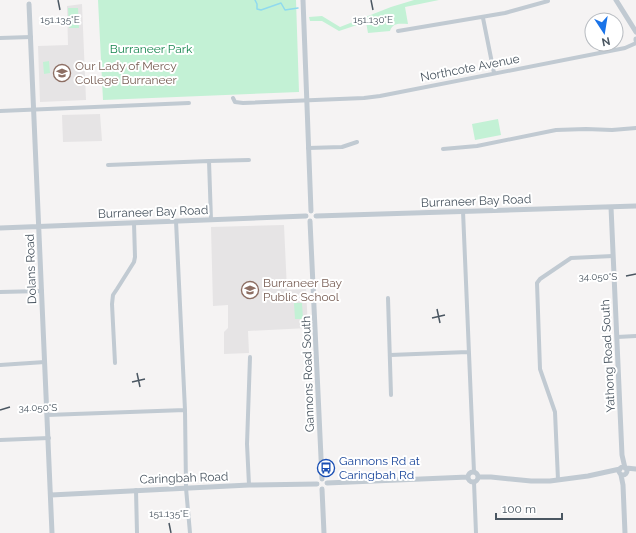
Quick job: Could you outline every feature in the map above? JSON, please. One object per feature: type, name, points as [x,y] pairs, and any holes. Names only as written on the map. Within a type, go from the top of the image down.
[{"type":"street","points":[[303,0],[311,211],[314,212],[316,216],[314,220],[310,221],[306,216],[308,212],[311,211]]},
{"type":"street","points":[[616,0],[636,32]]},
{"type":"street","points":[[398,31],[505,14],[548,1]]},
{"type":"street","name":"Dolans Road","points":[[28,2],[31,37],[52,533]]},
{"type":"street","points":[[483,18],[494,73]]},
{"type":"street","points":[[0,38],[31,37]]},
{"type":"street","name":"Northcote Avenue","points":[[234,102],[243,103],[380,96],[625,48],[636,43]]},
{"type":"street","points":[[0,111],[189,103]]},
{"type":"street","points":[[443,149],[477,146],[556,130],[612,130],[636,128]]},
{"type":"street","points":[[308,148],[339,147],[358,142]]},
{"type":"street","points":[[108,165],[249,160]]},
{"type":"street","points":[[208,161],[211,220]]},
{"type":"street","name":"Burraneer Bay Road","points":[[316,216],[636,206]]},
{"type":"street","name":"Yathong Road South","points":[[611,207],[625,533]]},
{"type":"street","points":[[463,211],[474,472],[479,477],[532,481],[572,479],[636,470]]},
{"type":"street","name":"Burraneer Bay Road","points":[[0,228],[306,216]]},
{"type":"street","points":[[176,221],[186,488],[190,533]]},
{"type":"street","name":"Gannons Road South","points":[[310,221],[322,479]]},
{"type":"street","points":[[115,363],[113,300],[117,288],[134,262],[134,223]]},
{"type":"street","points":[[558,480],[555,412],[540,369],[537,284],[540,279],[571,258],[613,256]]},
{"type":"street","points":[[0,292],[42,291]]},
{"type":"street","points":[[388,298],[391,395]]},
{"type":"street","points":[[617,337],[636,336]]},
{"type":"street","points":[[390,355],[468,352]]},
{"type":"street","points":[[249,485],[247,444],[250,357]]},
{"type":"street","points":[[0,365],[45,362]]},
{"type":"street","points":[[47,415],[184,410]]},
{"type":"street","points":[[0,440],[49,438]]},
{"type":"street","points":[[322,489],[327,484],[468,477],[474,472]]},
{"type":"street","points":[[468,477],[470,481],[474,482]]},
{"type":"street","points":[[476,533],[474,482],[479,477]]},
{"type":"street","points":[[324,533],[322,489],[319,488],[317,484],[318,481],[322,479],[326,481],[327,484]]},
{"type":"street","name":"Caringbah Road","points":[[51,495],[249,485],[317,484]]},
{"type":"street","points":[[136,490],[137,533]]},
{"type":"shaded area","name":"Our Lady of Mercy College Burraneer","points":[[82,4],[86,100],[40,102],[38,46],[68,45],[67,6]]},
{"type":"shaded area","name":"Our Lady of Mercy College Burraneer","points":[[100,114],[102,141],[63,142],[62,115]]},
{"type":"shaded area","name":"Burraneer Bay Public School","points":[[284,225],[287,290],[306,289],[308,328],[248,331],[249,353],[224,354],[224,332],[228,328],[228,305],[213,306],[211,227]]},
{"type":"green space","name":"Burraneer Park","points":[[98,0],[296,0],[299,92],[103,100]]},
{"type":"green space","points":[[414,0],[439,0],[405,7],[408,24],[395,25],[390,31],[368,33],[366,22],[339,31],[322,21],[310,21],[309,17],[322,16],[340,27],[391,7]]},
{"type":"green space","points":[[68,8],[78,8],[79,28],[69,28]]},
{"type":"green space","points":[[49,61],[50,73],[44,74],[43,62]]},
{"type":"green space","points":[[498,119],[501,135],[475,140],[472,124]]},
{"type":"green space","points":[[294,303],[302,303],[303,319],[295,319]]},
{"type":"waterway","points":[[255,0],[257,9],[261,10],[281,3],[285,10],[298,8]]},
{"type":"place","name":"Our Lady of Mercy College Burraneer","points":[[62,73]]},
{"type":"place","name":"Burraneer Bay Public School","points":[[250,290]]},
{"type":"place","name":"Gannons Rd at Caringbah Rd","points":[[326,468]]}]
